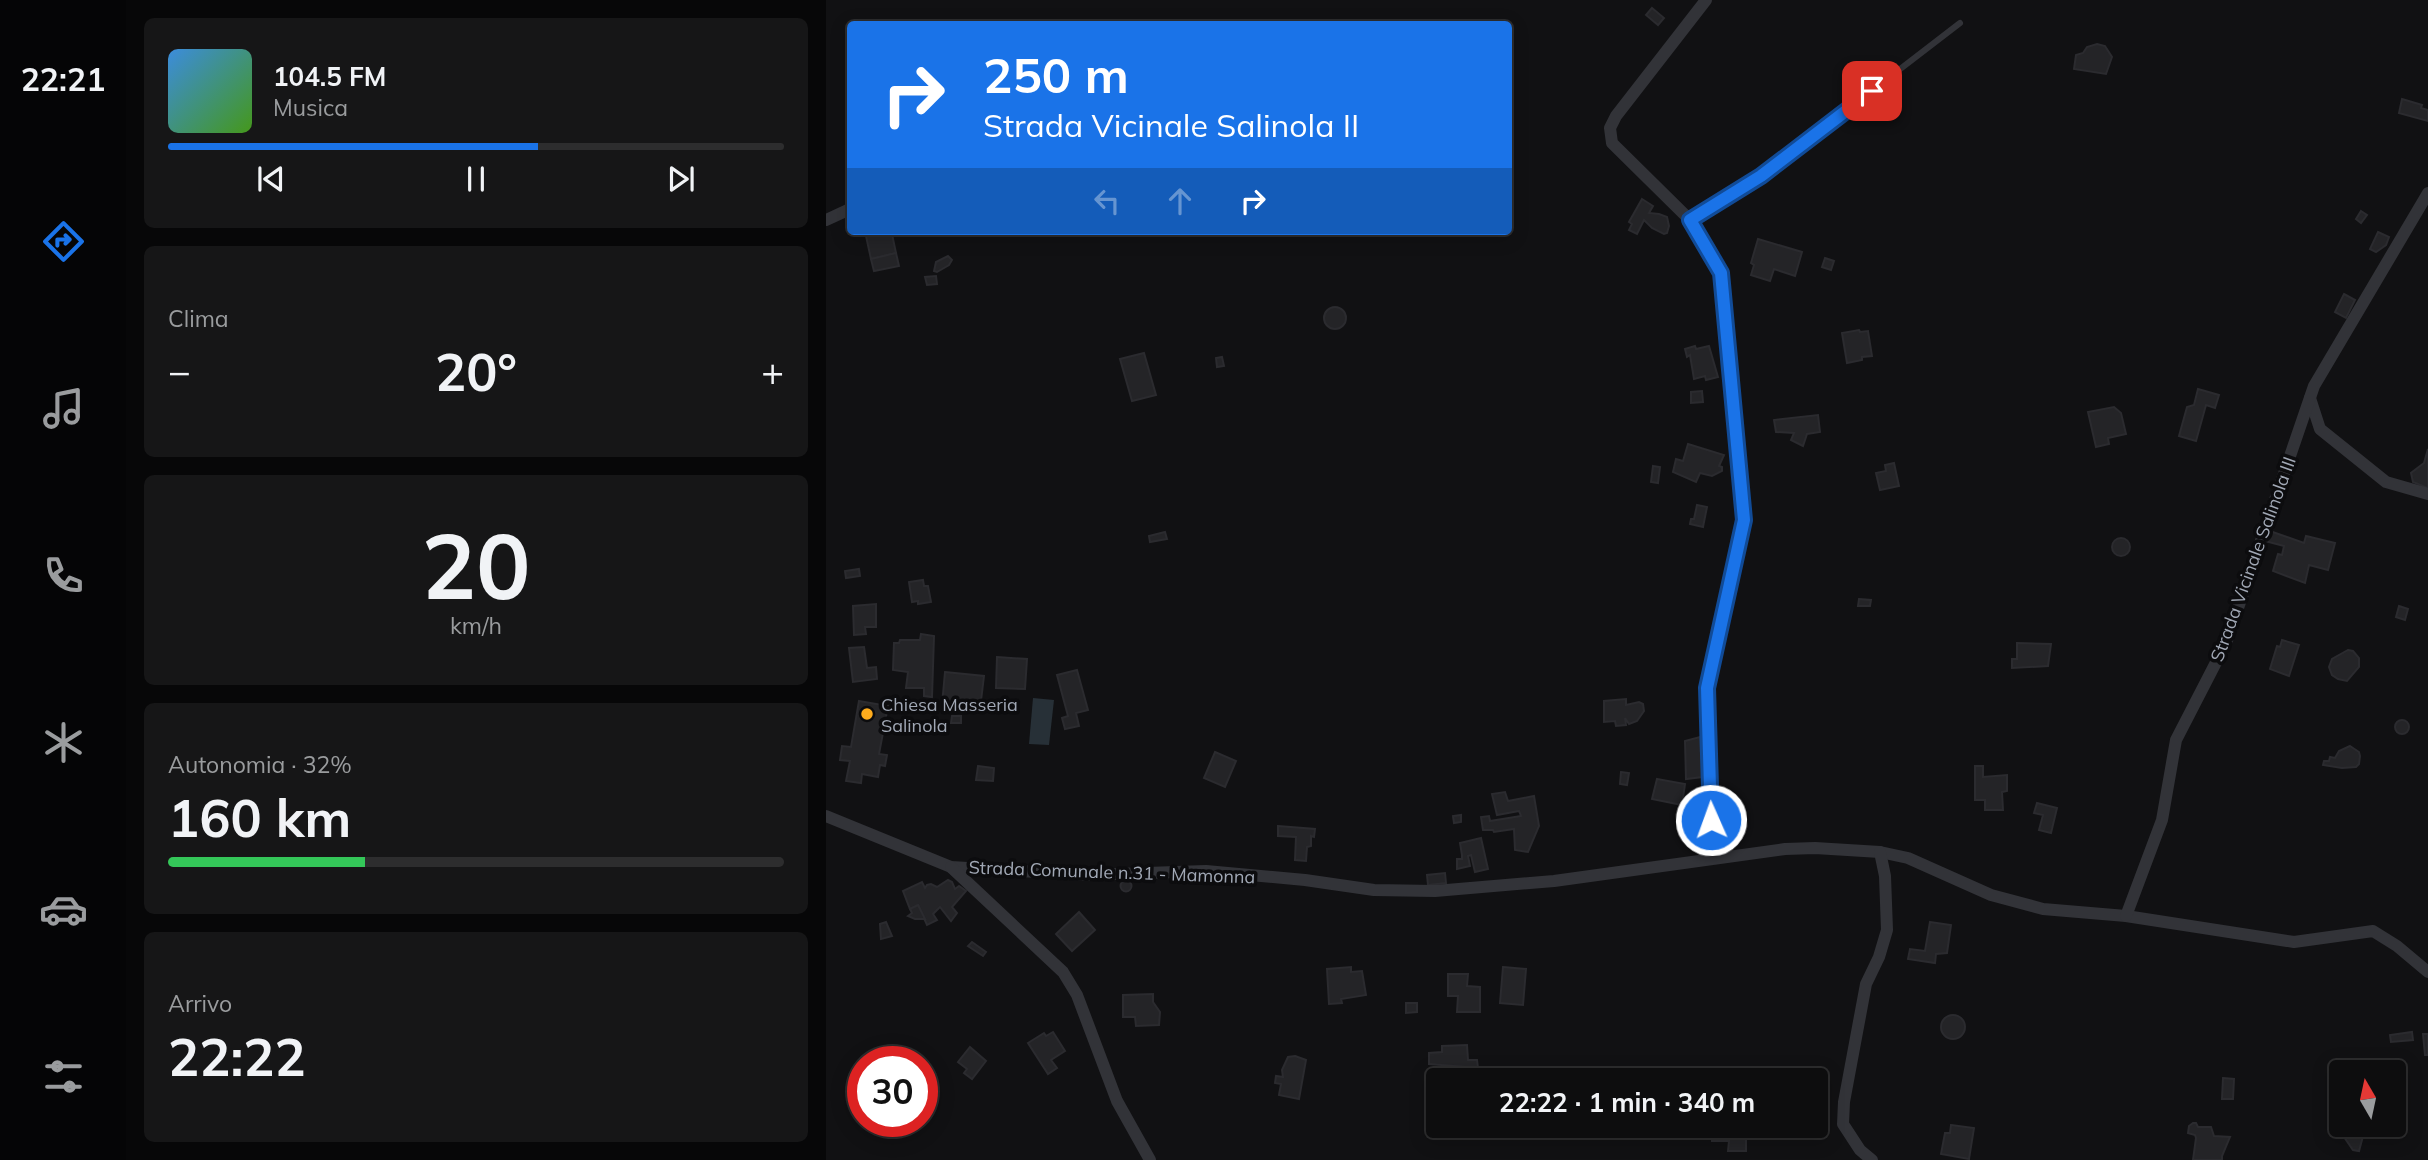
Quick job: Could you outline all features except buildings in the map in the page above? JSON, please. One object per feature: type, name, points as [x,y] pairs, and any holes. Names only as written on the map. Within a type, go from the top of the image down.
[{"type":"street","points":[[1706,0],[1609,128],[1612,143],[1690,220],[1721,273],[1744,520],[1707,688],[1711,820],[1707,859]]},
{"type":"street","name":"Strada Vicinale Salinola III","points":[[2126,916],[2162,820],[2176,740],[2226,643],[2314,386],[2428,193]]},
{"type":"street","points":[[826,220],[847,210]]},
{"type":"street","points":[[2310,398],[2320,429],[2386,482],[2428,494]]},
{"type":"street","name":"Strada Comunale n.31 - Mamonna","points":[[826,816],[951,867],[1086,875],[1206,871],[1305,880],[1374,890],[1435,891],[1554,880],[1707,859],[1815,848],[1880,852],[1908,858],[1991,895],[2043,909],[2126,916],[2294,942],[2373,931],[2397,946],[2428,972]]},
{"type":"street","points":[[1872,1160],[1860,1150],[1843,1124],[1844,1102],[1866,985],[1880,957],[1887,930],[1885,876],[1880,852]]},
{"type":"street","points":[[951,867],[1063,972],[1077,995],[1117,1101],[1150,1160]]},
{"type":"lane","points":[[1690,220],[1761,176],[1960,23]]},
{"type":"shaded area","points":[[1033,698],[1054,700],[1049,745],[1029,744]]},
{"type":"place","name":"Chiesa Masseria Salinola","points":[[867,714]]},
{"type":"route","points":[[1711,820],[1707,688],[1744,520],[1721,273],[1690,220],[1761,176],[1872,91]]}]
